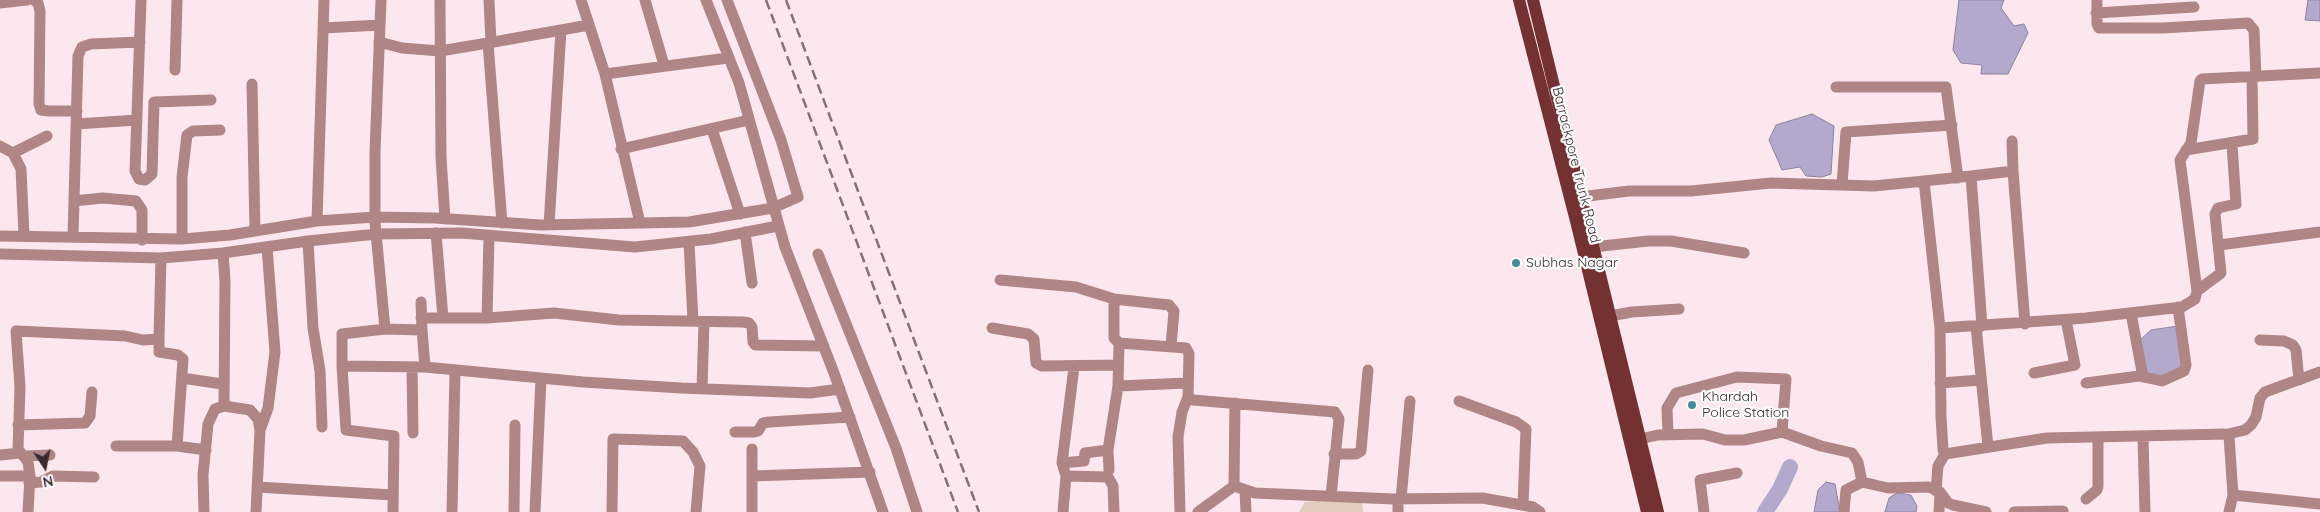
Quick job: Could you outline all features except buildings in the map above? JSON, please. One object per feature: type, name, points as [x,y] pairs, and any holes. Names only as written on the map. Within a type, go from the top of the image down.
[{"type":"main road","name":"Barrackpore Trunk Road","points":[[1518,0],[1635,440],[1658,512]]},
{"type":"main road","name":"Barrackpore Trunk Road","points":[[1533,0],[1610,316],[1635,440],[1647,512]]},
{"type":"street","points":[[0,3],[27,0]]},
{"type":"street","points":[[34,0],[38,3],[40,11],[39,104],[41,110],[77,111]]},
{"type":"street","points":[[140,0],[135,171],[138,179],[145,180],[152,174],[154,102],[211,100]]},
{"type":"street","points":[[175,70],[177,0]]},
{"type":"street","points":[[318,220],[324,0]]},
{"type":"street","points":[[381,0],[375,152],[376,226],[385,329]]},
{"type":"street","points":[[440,0],[441,157],[445,219]]},
{"type":"street","points":[[489,0],[489,43],[502,223]]},
{"type":"street","points":[[581,0],[604,74],[640,223]]},
{"type":"street","points":[[645,0],[664,65]]},
{"type":"street","points":[[706,0],[728,58],[740,83],[778,226],[840,389],[883,512]]},
{"type":"street","points":[[0,254],[162,258],[223,253],[308,241],[376,226],[445,219],[549,225],[689,222],[773,208],[798,197],[781,140],[727,0]]},
{"type":"street","points":[[2097,0],[2096,13],[2097,26],[2099,28],[2251,24],[2254,30],[2253,138],[2232,144],[2186,150]]},
{"type":"street","points":[[2096,13],[2193,3],[2196,26]]},
{"type":"street","points":[[323,28],[380,25]]},
{"type":"street","points":[[379,42],[402,48],[440,51],[589,25]]},
{"type":"street","points":[[549,225],[561,30]]},
{"type":"street","points":[[73,237],[78,56],[82,47],[91,44],[140,42]]},
{"type":"street","points":[[604,74],[728,58]]},
{"type":"street","points":[[1940,328],[2024,324],[2131,313],[2178,307],[2195,299],[2197,291],[2180,160],[2192,138],[2200,80],[2320,72]]},
{"type":"street","points":[[252,84],[255,231]]},
{"type":"street","points":[[1836,87],[1945,87],[1952,125],[1958,178]]},
{"type":"street","points":[[76,124],[137,120]]},
{"type":"street","points":[[621,150],[749,120]]},
{"type":"street","points":[[1842,184],[1846,132],[1952,125]]},
{"type":"street","points":[[712,129],[740,214]]},
{"type":"street","points":[[182,239],[182,177],[187,135],[193,131],[220,130]]},
{"type":"street","points":[[13,153],[47,136]]},
{"type":"street","points":[[2012,142],[2024,324]]},
{"type":"street","points":[[2197,291],[2221,274],[2215,214],[2218,208],[2236,204],[2232,144]]},
{"type":"street","points":[[0,146],[13,153],[21,169],[24,235]]},
{"type":"street","points":[[1580,197],[1629,191],[1691,192],[1771,183],[1874,186],[2013,171]]},
{"type":"street","points":[[1971,176],[1981,380],[1988,447]]},
{"type":"street","points":[[1924,181],[1940,328],[1940,383],[1943,450],[1945,454]]},
{"type":"street","points":[[74,201],[103,198],[136,201],[142,210],[142,240]]},
{"type":"street","points":[[0,236],[24,235],[142,240],[182,239],[255,231],[318,220],[436,233],[635,247],[689,242],[778,226]]},
{"type":"street","points":[[745,232],[752,283]]},
{"type":"street","points":[[2219,245],[2320,232]]},
{"type":"street","points":[[436,233],[443,318]]},
{"type":"street","points":[[487,318],[489,236]]},
{"type":"street","points":[[308,241],[313,328],[320,371],[322,427]]},
{"type":"street","points":[[1593,247],[1648,241],[1671,241],[1744,253]]},
{"type":"street","points":[[689,242],[698,321],[702,389]]},
{"type":"street","points":[[256,512],[260,430],[268,408],[275,352],[266,247]]},
{"type":"street","points":[[223,253],[225,281],[222,384],[224,406]]},
{"type":"street","points":[[818,254],[896,448],[918,512]]},
{"type":"street","points":[[162,258],[159,352],[181,356],[182,378],[177,446]]},
{"type":"street","points":[[1000,280],[1076,287],[1114,299],[1170,305],[1173,308],[1171,346]]},
{"type":"street","points":[[1109,470],[1108,450],[1118,386],[1118,343],[1114,338],[1114,299]]},
{"type":"street","points":[[420,302],[424,366]]},
{"type":"street","points":[[2086,383],[2142,377],[2165,381],[2186,369],[2178,307]]},
{"type":"street","points":[[1610,316],[1632,312],[1679,310]]},
{"type":"street","points":[[394,512],[394,436],[346,430],[342,334],[422,324],[443,318],[487,318],[554,313],[619,320],[749,323],[752,327],[755,345],[824,346]]},
{"type":"street","points":[[2131,313],[2142,377]]},
{"type":"street","points":[[2034,372],[2075,365],[2066,320]]},
{"type":"street","points":[[992,328],[1028,334],[1034,339],[1036,363],[1042,366],[1118,365]]},
{"type":"street","points":[[28,512],[30,480],[23,454],[18,448],[20,386],[16,331],[125,336],[143,340],[159,339]]},
{"type":"street","points":[[2260,340],[2284,341],[2293,345],[2296,350],[2299,380]]},
{"type":"street","points":[[1118,343],[1186,348],[1189,354],[1188,397],[1182,412],[1178,437],[1180,512]]},
{"type":"street","points":[[342,366],[424,366],[455,371],[642,387],[810,393],[840,389]]},
{"type":"street","points":[[412,367],[413,433]]},
{"type":"street","points":[[1063,512],[1066,476],[1062,463],[1074,367]]},
{"type":"street","points":[[1334,454],[1356,454],[1361,451],[1368,370]]},
{"type":"street","points":[[452,512],[455,371]]},
{"type":"street","points":[[1945,454],[2047,438],[2228,434],[2245,430],[2251,425],[2256,417],[2260,398],[2265,392],[2320,372]]},
{"type":"street","points":[[1668,435],[1667,408],[1676,393],[1737,377],[1786,379],[1782,432]]},
{"type":"street","points":[[182,378],[222,384]]},
{"type":"street","points":[[535,512],[541,378]]},
{"type":"street","points":[[1940,383],[1981,380]]},
{"type":"street","points":[[1118,386],[1187,383]]},
{"type":"street","points":[[18,425],[85,423],[90,416],[92,392]]},
{"type":"street","points":[[1188,397],[1193,400],[1335,412],[1339,419],[1334,454],[1332,496]]},
{"type":"street","points":[[1459,401],[1516,422],[1526,429],[1523,505]]},
{"type":"street","points":[[1398,512],[1410,402]]},
{"type":"street","points":[[1235,403],[1240,488],[1246,512]]},
{"type":"street","points":[[204,512],[203,475],[208,424],[211,413],[215,409],[224,406],[250,410],[254,413],[260,430]]},
{"type":"street","points":[[735,432],[754,432],[763,423],[769,422],[850,417]]},
{"type":"street","points":[[514,425],[514,512]]},
{"type":"street","points":[[1635,440],[1668,435],[1703,434],[1725,440],[1744,440],[1782,432],[1822,446],[1852,453],[1858,462],[1862,482]]},
{"type":"street","points":[[2228,434],[2233,495],[2230,512]]},
{"type":"street","points":[[2086,499],[2097,490],[2098,486],[2098,437]]},
{"type":"street","points":[[2143,437],[2146,512]]},
{"type":"street","points":[[612,512],[613,439],[683,441],[693,452],[700,466],[696,512]]},
{"type":"street","points":[[116,446],[177,446],[206,450]]},
{"type":"street","points":[[752,450],[752,512]]},
{"type":"street","points":[[1062,463],[1084,461],[1085,453],[1108,450]]},
{"type":"street","points":[[1939,512],[1938,466],[1945,454]]},
{"type":"street","points":[[0,455],[50,455]]},
{"type":"street","points":[[752,476],[870,472]]},
{"type":"street","points":[[1704,512],[1700,480],[1736,473]]},
{"type":"street","points":[[0,476],[41,482],[53,476],[94,477]]},
{"type":"street","points":[[1066,476],[1108,477],[1113,486],[1114,512]]},
{"type":"street","points":[[1844,512],[1846,490],[1862,482],[1888,488],[1929,486],[1938,492],[1948,503],[1986,512]]},
{"type":"street","points":[[257,487],[393,495]]},
{"type":"street","points":[[1198,512],[1240,488],[1255,493],[1400,499],[1482,498],[1508,507],[1533,506],[1540,512]]},
{"type":"street","points":[[2233,495],[2304,507],[2320,504]]},
{"type":"street","points":[[2014,512],[2063,511]]},
{"type":"shaded area","points":[[1959,0],[2004,0],[2001,8],[2014,26],[2024,24],[2028,33],[2008,74],[1981,74],[1982,65],[1961,63],[1953,50]]},
{"type":"shaded area","points":[[2308,0],[2320,0],[2320,21],[2305,20]]},
{"type":"shaded area","points":[[1812,114],[1834,126],[1831,174],[1822,177],[1806,176],[1800,167],[1782,170],[1769,140],[1776,125]]},
{"type":"shaded area","points":[[2178,326],[2182,368],[2164,378],[2146,373],[2140,340],[2151,330]]},
{"type":"shaded area","points":[[1826,482],[1835,484],[1840,512],[1814,512],[1818,490]]},
{"type":"shaded area","points":[[1897,493],[1911,495],[1917,506],[1916,512],[1885,512],[1889,498]]},
{"type":"shaded area","points":[[1362,498],[1363,512],[1299,512],[1305,502]]},
{"type":"waterway","points":[[1765,512],[1780,489],[1790,467]]},
{"type":"railway","points":[[766,0],[958,512]]},
{"type":"railway","points":[[786,0],[979,512]]},
{"type":"place","name":"Subhas Nagar","points":[[1516,263]]},
{"type":"place","name":"Khardah Police Station","points":[[1692,405]]}]
